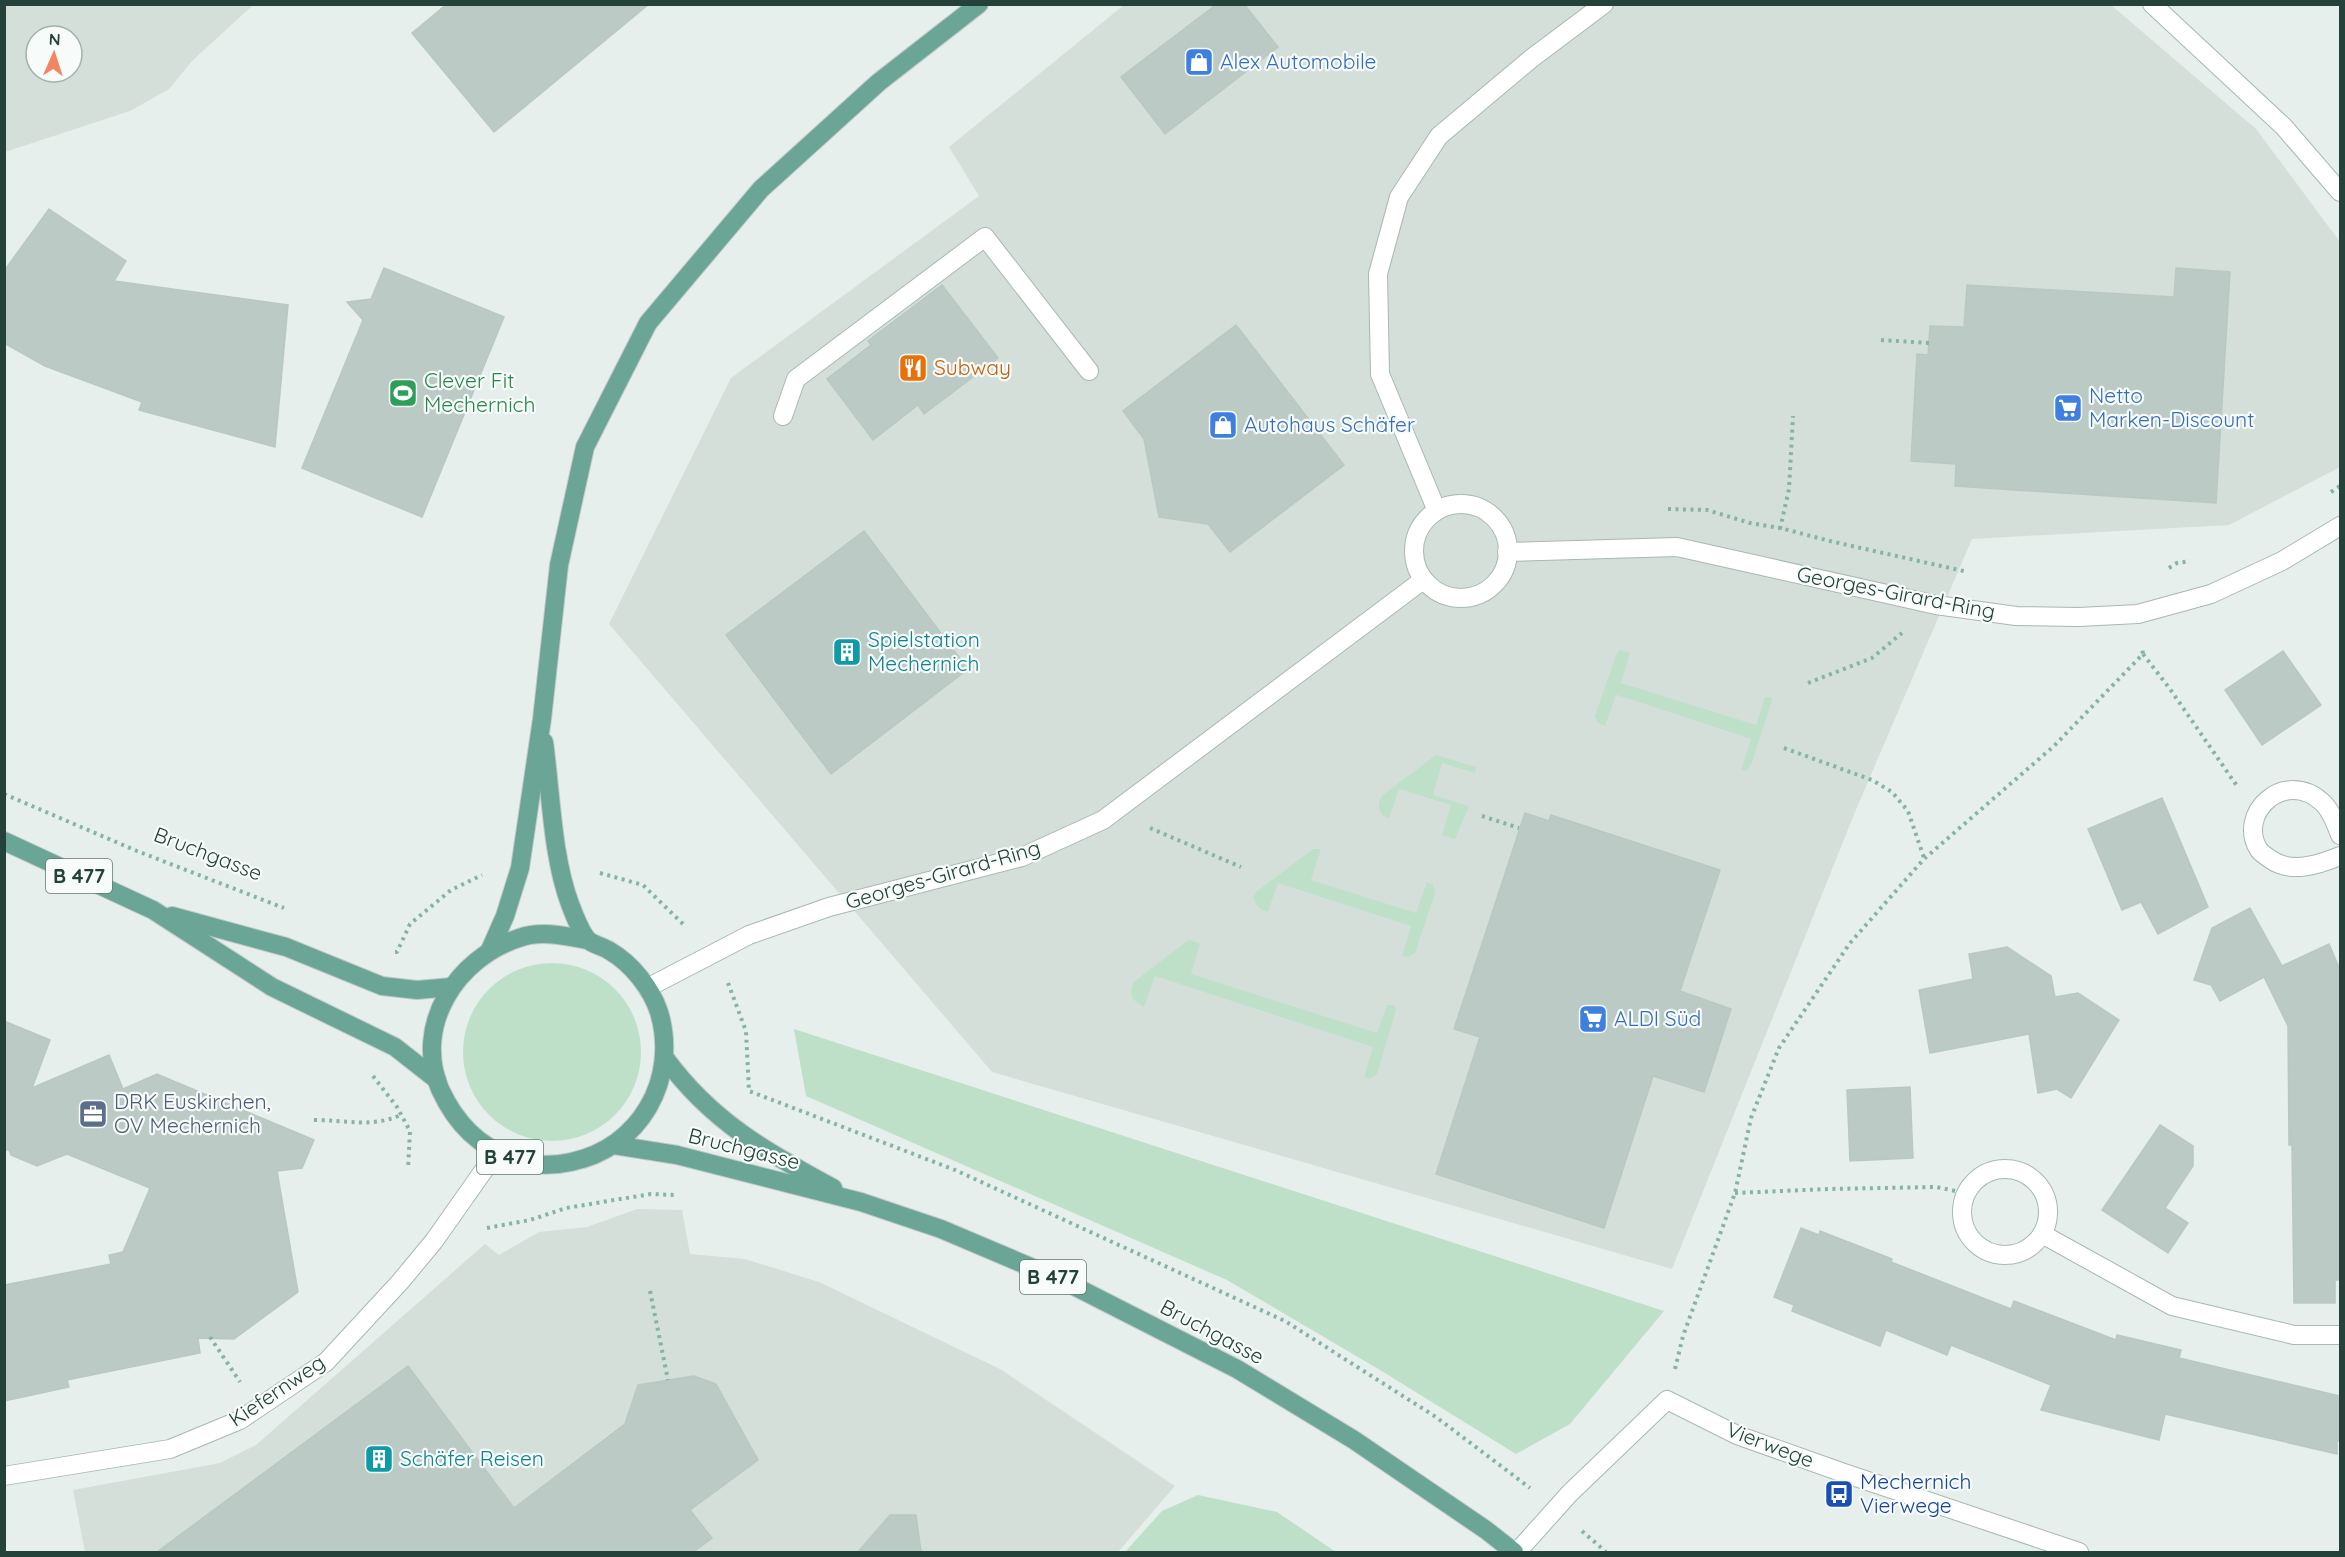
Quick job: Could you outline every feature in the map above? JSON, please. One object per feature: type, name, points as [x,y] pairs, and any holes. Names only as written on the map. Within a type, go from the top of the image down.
[{"type":"main road","points":[[489,950],[505,915],[520,868],[542,719],[559,565],[585,447],[648,323],[761,189],[879,82],[979,4]]},
{"type":"main road","points":[[542,719],[560,866],[570,905],[588,940]]},
{"type":"main road","name":"B 477","points":[[4,841],[153,910],[272,987],[395,1047],[437,1080]]},
{"type":"main road","name":"B 477","points":[[153,910],[286,947],[382,986],[417,990],[450,987]]},
{"type":"main road","name":"B 477","points":[[554,934],[588,940],[611,952],[631,968],[647,988],[658,1010],[664,1034],[665,1058],[657,1092],[639,1122],[614,1145],[586,1159],[556,1165],[525,1163],[496,1153],[470,1135],[449,1109],[437,1080],[432,1049],[437,1017],[450,987],[468,966],[489,950],[521,937],[554,934]]},
{"type":"main road","name":"Bruchgasse","points":[[665,1058],[690,1090],[726,1123],[772,1155],[861,1202]]},
{"type":"main road","name":"Bruchgasse","points":[[614,1145],[677,1155],[861,1202],[941,1229],[991,1249],[1086,1292],[1227,1364],[1354,1440],[1515,1552]]},
{"type":"street","points":[[1437,511],[1380,374],[1378,274],[1399,197],[1439,136],[1532,58],[1604,4]]},
{"type":"street","points":[[2152,4],[2284,127],[2340,192]]},
{"type":"street","points":[[783,416],[796,379],[985,237],[1089,371]]},
{"type":"street","points":[[1460,504],[1478,507],[1492,516],[1503,530],[1507,552],[1506,564],[1498,579],[1486,591],[1470,597],[1452,598],[1436,591],[1423,580],[1415,564],[1413,547],[1418,530],[1429,516],[1443,507],[1460,504]]},
{"type":"street","name":"Georges-Girard-Ring","points":[[1507,552],[1677,547],[1936,605],[2016,616],[2079,617],[2138,614],[2211,594],[2282,561],[2340,526]]},
{"type":"street","name":"Georges-Girard-Ring","points":[[647,988],[749,935],[829,907],[1022,857],[1103,820],[1423,580]]},
{"type":"street","points":[[2340,835],[2323,803],[2306,791],[2282,790],[2261,805],[2253,829],[2259,851],[2279,865],[2300,867],[2324,863],[2340,856]]},
{"type":"street","name":"Kiefernweg","points":[[4,1476],[170,1449],[240,1420],[326,1362],[434,1241],[496,1153]]},
{"type":"street","points":[[2011,1169],[2031,1177],[2043,1192],[2048,1218],[2042,1234],[2036,1243],[2016,1254],[1991,1254],[1970,1239],[1961,1216],[1965,1193],[1984,1174],[2011,1169]]},
{"type":"street","points":[[2042,1234],[2172,1306],[2294,1335],[2340,1335]]},
{"type":"street","points":[[1515,1552],[1570,1493],[1667,1400]]},
{"type":"street","name":"Vierwege","points":[[1667,1400],[1737,1435],[2079,1552]]},
{"type":"path","points":[[1881,340],[1929,343]]},
{"type":"path","points":[[1771,567],[1789,489],[1793,416]]},
{"type":"path","points":[[2327,495],[2340,486]]},
{"type":"path","points":[[1668,509],[1707,510],[1750,523],[1977,574]]},
{"type":"path","points":[[2160,574],[2177,563],[2200,560]]},
{"type":"path","points":[[1808,682],[1872,658],[1936,605]]},
{"type":"path","points":[[2138,614],[2143,654],[2170,689],[2236,786],[2261,805]]},
{"type":"path","points":[[1667,1400],[1683,1336],[1735,1193],[1751,1118],[1779,1048],[1850,943],[1924,858],[2054,746],[2143,654]]},
{"type":"path","points":[[1784,748],[1872,780],[1892,792],[1908,811],[1924,858]]},
{"type":"path","name":"Bruchgasse","points":[[4,794],[137,851],[288,910]]},
{"type":"path","points":[[1114,812],[1241,867]]},
{"type":"path","points":[[1482,816],[1520,828]]},
{"type":"path","points":[[386,948],[397,952],[410,924],[451,890],[491,872]]},
{"type":"path","points":[[600,873],[643,885],[685,926]]},
{"type":"path","points":[[722,976],[728,983],[746,1031],[748,1091],[955,1170],[1285,1321],[1436,1417],[1486,1454]]},
{"type":"path","points":[[372,1074],[410,1131],[408,1169]]},
{"type":"path","points":[[314,1120],[338,1120],[366,1124],[385,1122],[401,1115]]},
{"type":"path","points":[[1735,1193],[1936,1187],[1965,1193]]},
{"type":"path","points":[[487,1228],[530,1220],[566,1208],[651,1194],[674,1195]]},
{"type":"path","points":[[650,1291],[668,1380]]},
{"type":"path","points":[[210,1337],[240,1383]]},
{"type":"shaded area","points":[[4,5],[253,5],[192,61],[169,89],[130,111],[5,152]]},
{"type":"shaded area","points":[[1124,5],[2111,5],[2256,129],[2340,242],[2340,467],[2229,525],[1972,539],[1855,812],[1672,1269],[992,1072],[609,624],[731,378],[979,196],[949,147]]},
{"type":"shaded area","points":[[637,1209],[682,1210],[690,1254],[745,1259],[819,1282],[1000,1369],[1175,1486],[1118,1552],[85,1552],[73,1490],[220,1463],[256,1445],[485,1244],[499,1255],[539,1232],[587,1227]]},
{"type":"green space","points":[[1620,650],[1630,653],[1621,683],[1756,725],[1765,697],[1771,697],[1772,700],[1751,765],[1746,771],[1741,770],[1751,739],[1633,700],[1616,695],[1605,726],[1598,723],[1595,716],[1616,655]]},
{"type":"green space","points":[[1436,755],[1476,767],[1475,773],[1442,763],[1433,795],[1469,806],[1455,839],[1442,835],[1451,805],[1399,789],[1389,819],[1380,812],[1379,808],[1379,801],[1384,794]]},
{"type":"green space","points":[[1313,849],[1321,849],[1311,880],[1416,913],[1427,882],[1433,885],[1435,893],[1415,953],[1409,957],[1402,956],[1411,926],[1278,883],[1268,912],[1255,903],[1253,897],[1256,892]]},
{"type":"green space","points":[[1191,940],[1200,944],[1191,974],[1377,1033],[1387,1005],[1394,1005],[1396,1010],[1377,1074],[1369,1079],[1364,1077],[1373,1047],[1155,976],[1144,1007],[1136,1002],[1131,993],[1135,981]]},
{"type":"green space","points":[[552,963],[569,964],[586,969],[615,989],[635,1018],[640,1035],[640,1069],[635,1086],[615,1115],[586,1135],[569,1140],[552,1141],[535,1140],[518,1135],[489,1115],[469,1086],[464,1069],[463,1052],[464,1035],[469,1018],[489,989],[518,969],[535,964]]},
{"type":"green space","points":[[794,1029],[1664,1311],[1570,1424],[1516,1454],[1380,1370],[1227,1280],[806,1096]]},
{"type":"green space","points":[[1198,1495],[1277,1512],[1336,1552],[1125,1552],[1162,1511]]},
{"type":"building","points":[[447,4],[649,4],[494,132],[412,33]]},
{"type":"building","name":"Alex Automobile","points":[[1217,4],[1244,4],[1278,47],[1165,134],[1121,77]]},
{"type":"building","points":[[49,209],[126,261],[114,281],[288,305],[275,447],[139,410],[142,402],[45,366],[4,343],[4,271]]},
{"type":"building","name":"Clever Fit Mechernich","points":[[384,268],[504,317],[422,517],[302,468],[363,320],[347,302],[371,299]]},
{"type":"building","name":"Netto Marken-Discount","points":[[2176,268],[2230,272],[2216,503],[1955,486],[1956,464],[1911,461],[1917,354],[1928,355],[1930,326],[1964,327],[1967,285],[2174,297]]},
{"type":"building","name":"Subway","points":[[942,285],[998,358],[924,414],[918,405],[873,440],[827,379],[871,345],[868,341]]},
{"type":"building","name":"Autohaus Schäfer","points":[[1236,325],[1344,465],[1230,552],[1208,524],[1159,517],[1144,439],[1123,411]]},
{"type":"building","name":"Spielstation Mechernich","points":[[864,531],[968,669],[831,774],[726,635]]},
{"type":"building","points":[[2283,651],[2321,705],[2262,745],[2225,690]]},
{"type":"building","points":[[2162,798],[2208,907],[2158,934],[2141,902],[2122,910],[2088,829]]},
{"type":"building","name":"ALDI Süd","points":[[1525,813],[1549,821],[1551,815],[1720,870],[1680,991],[1731,1009],[1704,1092],[1653,1076],[1604,1228],[1436,1174],[1480,1037],[1454,1029]]},
{"type":"building","points":[[2250,908],[2282,966],[2329,944],[2340,970],[2340,1280],[2335,1280],[2335,1303],[2294,1303],[2288,1026],[2264,977],[2220,1001],[2211,985],[2194,980],[2212,928]]},
{"type":"building","points":[[2007,947],[2051,976],[2055,997],[2078,993],[2119,1020],[2071,1098],[2057,1089],[2038,1093],[2029,1034],[1930,1053],[1919,990],[1973,979],[1969,954]]},
{"type":"building","points":[[4,1021],[50,1040],[32,1088],[109,1055],[123,1089],[157,1074],[314,1140],[302,1168],[277,1171],[298,1292],[234,1339],[198,1338],[200,1353],[67,1380],[69,1387],[4,1401],[4,1285],[111,1264],[109,1255],[123,1252],[150,1188],[67,1154],[37,1166],[11,1155],[9,1150],[4,1150]]},
{"type":"building","points":[[1910,1087],[1913,1158],[1850,1161],[1847,1090]]},
{"type":"building","points":[[2160,1125],[2193,1146],[2193,1166],[2165,1208],[2188,1223],[2168,1253],[2102,1210]]},
{"type":"building","points":[[1801,1228],[1819,1235],[1820,1231],[1892,1259],[1891,1262],[2011,1309],[2014,1301],[2116,1340],[2117,1335],[2181,1350],[2179,1358],[2340,1396],[2340,1441],[2337,1441],[2337,1454],[2165,1414],[2159,1440],[2041,1410],[2051,1385],[1951,1345],[1947,1355],[1886,1330],[1880,1346],[1792,1311],[1794,1305],[1774,1297]]},
{"type":"building","name":"Schäfer Reisen","points":[[408,1366],[514,1508],[625,1424],[638,1385],[694,1376],[716,1384],[758,1460],[690,1510],[712,1538],[693,1552],[157,1552]]},
{"type":"building","points":[[890,1515],[916,1515],[921,1552],[858,1552]]},
{"type":"place","name":"Alex Automobile","points":[[1199,62]]},
{"type":"place","name":"Subway","points":[[913,368]]},
{"type":"place","name":"Clever Fit Mechernich","points":[[403,393]]},
{"type":"place","name":"Netto Marken-Discount","points":[[2068,408]]},
{"type":"place","name":"Autohaus Schäfer","points":[[1223,425]]},
{"type":"place","name":"Spielstation Mechernich","points":[[847,652]]},
{"type":"place","name":"ALDI Süd","points":[[1593,1019]]},
{"type":"place","name":"DRK Euskirchen, OV Mechernich","points":[[93,1114]]},
{"type":"place","name":"Schäfer Reisen","points":[[379,1459]]},
{"type":"place","name":"Mechernich Vierwege","points":[[1839,1494]]}]
